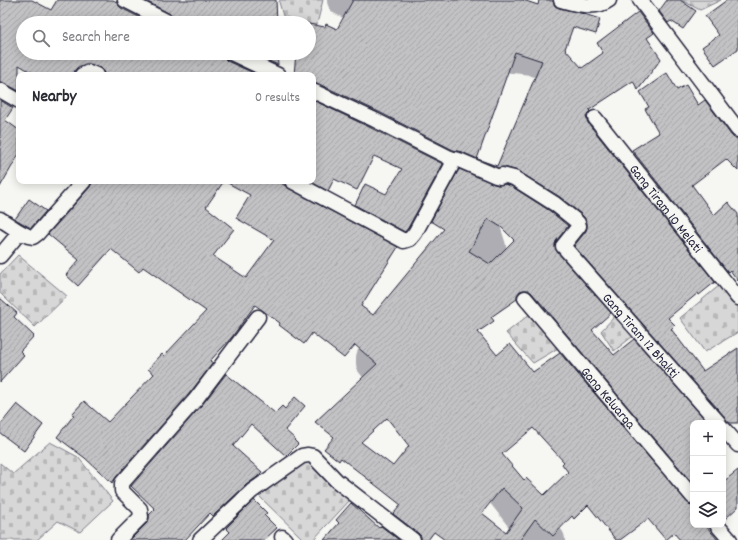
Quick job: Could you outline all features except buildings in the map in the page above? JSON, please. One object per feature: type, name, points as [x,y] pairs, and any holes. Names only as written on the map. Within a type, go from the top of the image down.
[{"type":"street","points":[[125,0],[156,16]]},
{"type":"street","points":[[561,0],[582,5],[596,5],[605,3],[609,0]]},
{"type":"street","points":[[640,0],[738,130]]},
{"type":"street","points":[[246,60],[272,72]]},
{"type":"street","points":[[0,90],[16,99]]},
{"type":"street","points":[[298,184],[404,241],[410,239],[415,233],[451,167],[452,162],[450,158],[316,92]]},
{"type":"street","name":"Gang Tiram 10 Melati","points":[[595,118],[738,298]]},
{"type":"street","name":"Gang Tiram 12 Bhakti","points":[[450,158],[459,160],[496,176],[500,177],[502,175],[511,177],[555,204],[578,223],[578,226],[563,246],[716,420]]},
{"type":"street","points":[[0,219],[28,236],[34,236],[81,184]]},
{"type":"street","points":[[0,256],[20,232]]},
{"type":"street","name":"Gang Keluarga","points":[[525,298],[690,493]]},
{"type":"street","points":[[118,540],[141,517],[140,509],[122,492],[122,484],[196,399],[258,317]]},
{"type":"street","points":[[726,431],[738,445]]},
{"type":"street","points":[[200,540],[252,491],[302,456],[308,455],[313,456],[337,481],[413,540]]},
{"type":"street","points":[[720,528],[730,540]]},
{"type":"green space","points":[[280,0],[323,0],[316,28],[316,16],[283,16],[279,2]]},
{"type":"green space","points":[[681,0],[721,0],[700,10]]},
{"type":"green space","points":[[18,255],[67,296],[35,327],[0,293],[0,274]]},
{"type":"green space","points":[[720,285],[738,306],[738,332],[705,352],[680,318]]},
{"type":"green space","points":[[531,313],[560,347],[533,363],[506,333]]},
{"type":"green space","points":[[617,314],[637,333],[614,351],[601,331]]},
{"type":"green space","points":[[50,442],[78,457],[113,501],[80,532],[58,521],[37,540],[0,540],[0,463],[13,474]]},
{"type":"green space","points":[[307,458],[350,500],[313,540],[304,540],[257,494]]},
{"type":"waterway","points":[[343,0],[393,18]]},
{"type":"waterway","points":[[447,286],[478,264],[490,247],[484,228],[488,214],[547,119],[565,103],[561,86],[550,67],[533,59],[505,56],[471,44]]},
{"type":"waterway","points":[[401,328],[372,358],[372,363],[399,393],[406,397]]},
{"type":"waterway","points":[[474,455],[529,527],[549,540]]}]
